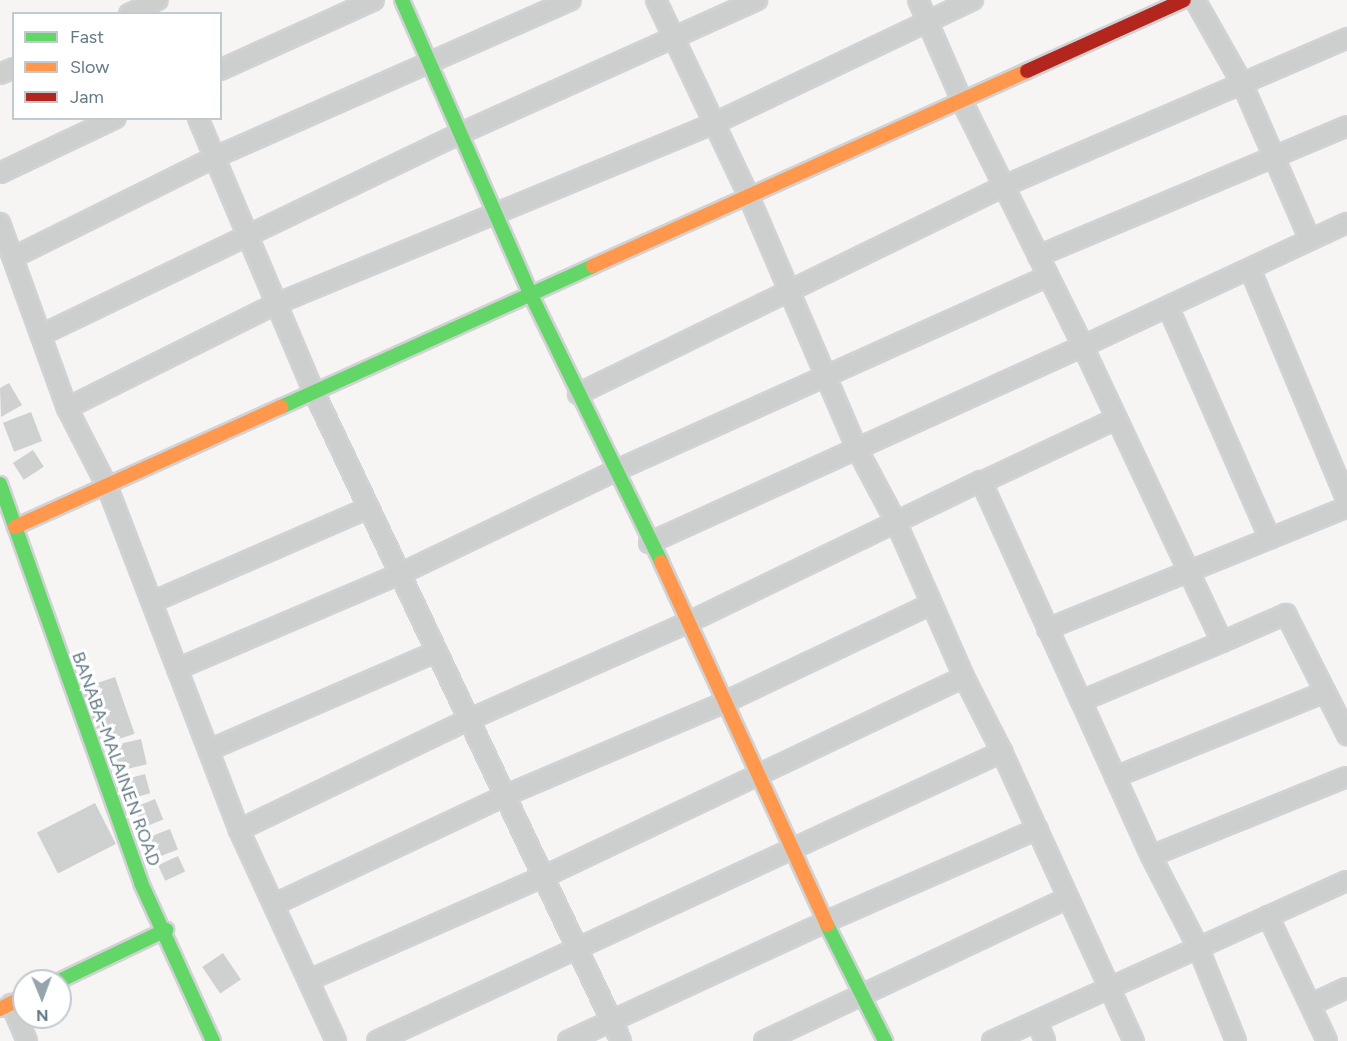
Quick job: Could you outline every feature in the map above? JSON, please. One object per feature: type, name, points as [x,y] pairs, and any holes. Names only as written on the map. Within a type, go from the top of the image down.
[{"type":"street","points":[[222,69],[374,0]]},
{"type":"street","points":[[402,0],[426,62],[496,210],[531,295],[578,394],[619,469],[649,543],[795,849],[825,922],[864,994],[885,1041]]},
{"type":"street","points":[[14,257],[213,158],[426,62],[571,0]]},
{"type":"street","points":[[656,0],[749,196],[856,447],[896,522],[963,677],[1002,752],[1068,898],[1111,986],[1134,1041]]},
{"type":"street","points":[[41,335],[248,238],[459,134],[757,0]]},
{"type":"street","points":[[918,0],[962,101],[1083,346],[1222,642]]},
{"type":"street","points":[[67,408],[276,304],[496,210],[715,123],[973,0]]},
{"type":"street","points":[[15,526],[1184,0]]},
{"type":"street","points":[[1195,0],[1242,83],[1310,240]]},
{"type":"street","points":[[134,12],[150,5]]},
{"type":"street","points":[[578,394],[1004,186],[1347,38]]},
{"type":"street","points":[[0,173],[112,120]]},
{"type":"street","points":[[199,120],[314,392],[621,1041]]},
{"type":"street","points":[[1038,256],[1347,126]]},
{"type":"street","points":[[0,223],[67,408],[107,486],[239,830],[336,1041]]},
{"type":"street","points":[[649,543],[856,447],[1169,309],[1347,223]]},
{"type":"street","points":[[1250,268],[1347,501]]},
{"type":"street","points":[[177,669],[400,574],[619,469],[1048,276]]},
{"type":"street","points":[[1169,309],[1270,539]]},
{"type":"street","points":[[239,830],[468,720],[687,623],[1116,419]]},
{"type":"street","points":[[982,482],[1151,856],[1198,947],[1236,1041]]},
{"type":"street","name":"BANABA-MALAINEN ROAD","points":[[0,484],[141,883],[166,930],[213,1041]]},
{"type":"street","points":[[1047,629],[1347,507]]},
{"type":"street","points":[[152,602],[368,508]]},
{"type":"street","points":[[275,904],[504,796],[725,702],[931,604]]},
{"type":"street","points":[[1081,701],[1286,614],[1347,735]]},
{"type":"street","points":[[209,750],[436,652]]},
{"type":"street","points":[[309,980],[543,877],[963,677]]},
{"type":"street","points":[[1115,777],[1325,692]]},
{"type":"street","points":[[377,1041],[1002,752]]},
{"type":"street","points":[[1151,856],[1347,777]]},
{"type":"street","points":[[568,1041],[825,922],[1038,829]]},
{"type":"street","points":[[992,1041],[1347,881]]},
{"type":"street","points":[[764,1041],[1068,898]]},
{"type":"street","points":[[1268,916],[1312,1004],[1327,1041]]},
{"type":"street","points":[[72,975],[166,930]]},
{"type":"street","points":[[1312,1004],[1347,988]]},
{"type":"street","points":[[1036,1021],[1045,1041]]},
{"type":"building","points":[[9,383],[22,405],[1,417],[0,388]]},
{"type":"building","points":[[31,412],[42,441],[14,452],[3,423]]},
{"type":"building","points":[[33,450],[44,467],[24,480],[13,463]]},
{"type":"building","points":[[115,677],[135,734],[99,746],[79,689]]},
{"type":"building","points":[[141,739],[147,764],[120,771],[114,745]]},
{"type":"building","points":[[145,774],[150,793],[131,798],[126,779]]},
{"type":"building","points":[[155,799],[163,819],[143,828],[135,807]]},
{"type":"building","points":[[95,803],[116,844],[58,873],[37,833]]},
{"type":"building","points":[[170,829],[178,850],[153,859],[145,839]]},
{"type":"building","points":[[178,856],[185,871],[165,881],[158,865]]},
{"type":"building","points":[[223,953],[241,980],[220,994],[202,967]]},
{"type":"traffic: fast","points":[[402,0],[531,295],[661,562]]},
{"type":"traffic: fast","points":[[281,407],[593,266]]},
{"type":"traffic: fast","points":[[0,484],[141,883],[213,1041]]},
{"type":"traffic: fast","points":[[827,925],[885,1041]]},
{"type":"traffic: fast","points":[[72,975],[166,930]]},
{"type":"traffic: slow","points":[[593,266],[1027,71]]},
{"type":"traffic: slow","points":[[15,527],[281,407]]},
{"type":"traffic: slow","points":[[661,562],[827,925]]},
{"type":"traffic: slow","points":[[0,1009],[12,1003]]},
{"type":"traffic: jam","points":[[1027,71],[1184,0]]}]
